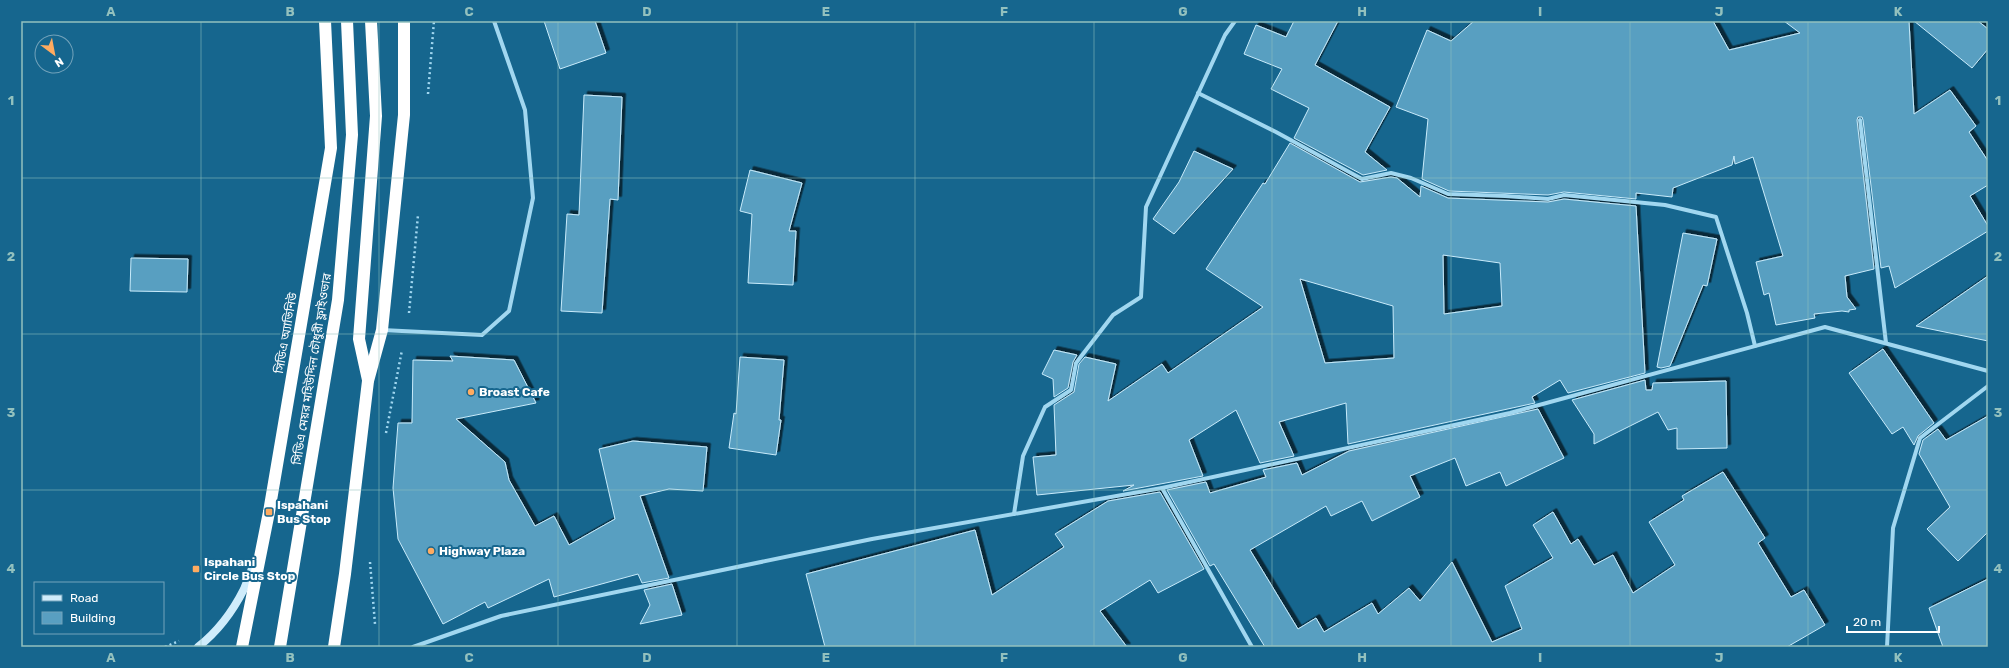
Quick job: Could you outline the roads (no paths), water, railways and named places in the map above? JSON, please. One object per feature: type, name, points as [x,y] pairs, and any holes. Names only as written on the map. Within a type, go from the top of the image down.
[{"type":"highway","name":"সিডিএ অ্যাভিনিউ","points":[[242,647],[263,545],[331,148],[325,21]]},
{"type":"highway","name":"সিডিএ মেয়র মহিউদ্দিন চৌধুরী ফ্লাইওভার","points":[[280,647],[338,300],[352,135],[347,21]]},
{"type":"highway","points":[[368,382],[359,339],[376,116],[371,21]]},
{"type":"highway","points":[[334,647],[346,566],[368,382],[382,330],[404,115],[404,21]]},
{"type":"main road","points":[[198,647],[213,636],[231,611],[244,589],[263,545]]},
{"type":"street","points":[[382,330],[482,335],[509,311],[533,198],[525,110],[494,21]]},
{"type":"street","points":[[1014,514],[1022,456],[1046,407],[1071,390],[1076,363],[1114,315],[1141,297],[1146,208],[1225,36],[1235,21]]},
{"type":"street","points":[[1198,93],[1276,132],[1362,179],[1391,173],[1411,178],[1448,194],[1548,199],[1564,195],[1666,205],[1716,217],[1747,313],[1755,346]]},
{"type":"street","points":[[1860,120],[1886,343]]},
{"type":"street","points":[[413,647],[501,616],[872,539],[1162,488],[1510,413],[1825,326],[1988,371]]},
{"type":"street","points":[[1887,647],[1893,528],[1920,438],[1988,386]]},
{"type":"street","points":[[1162,488],[1252,647]]},
{"type":"place","name":"Broast Cafe","points":[[471,392]]},
{"type":"place","name":"Ispahani Bus Stop","points":[[269,512]]},
{"type":"place","name":"Highway Plaza","points":[[431,551]]},
{"type":"place","name":"Ispahani Circle Bus Stop","points":[[196,569]]}]
